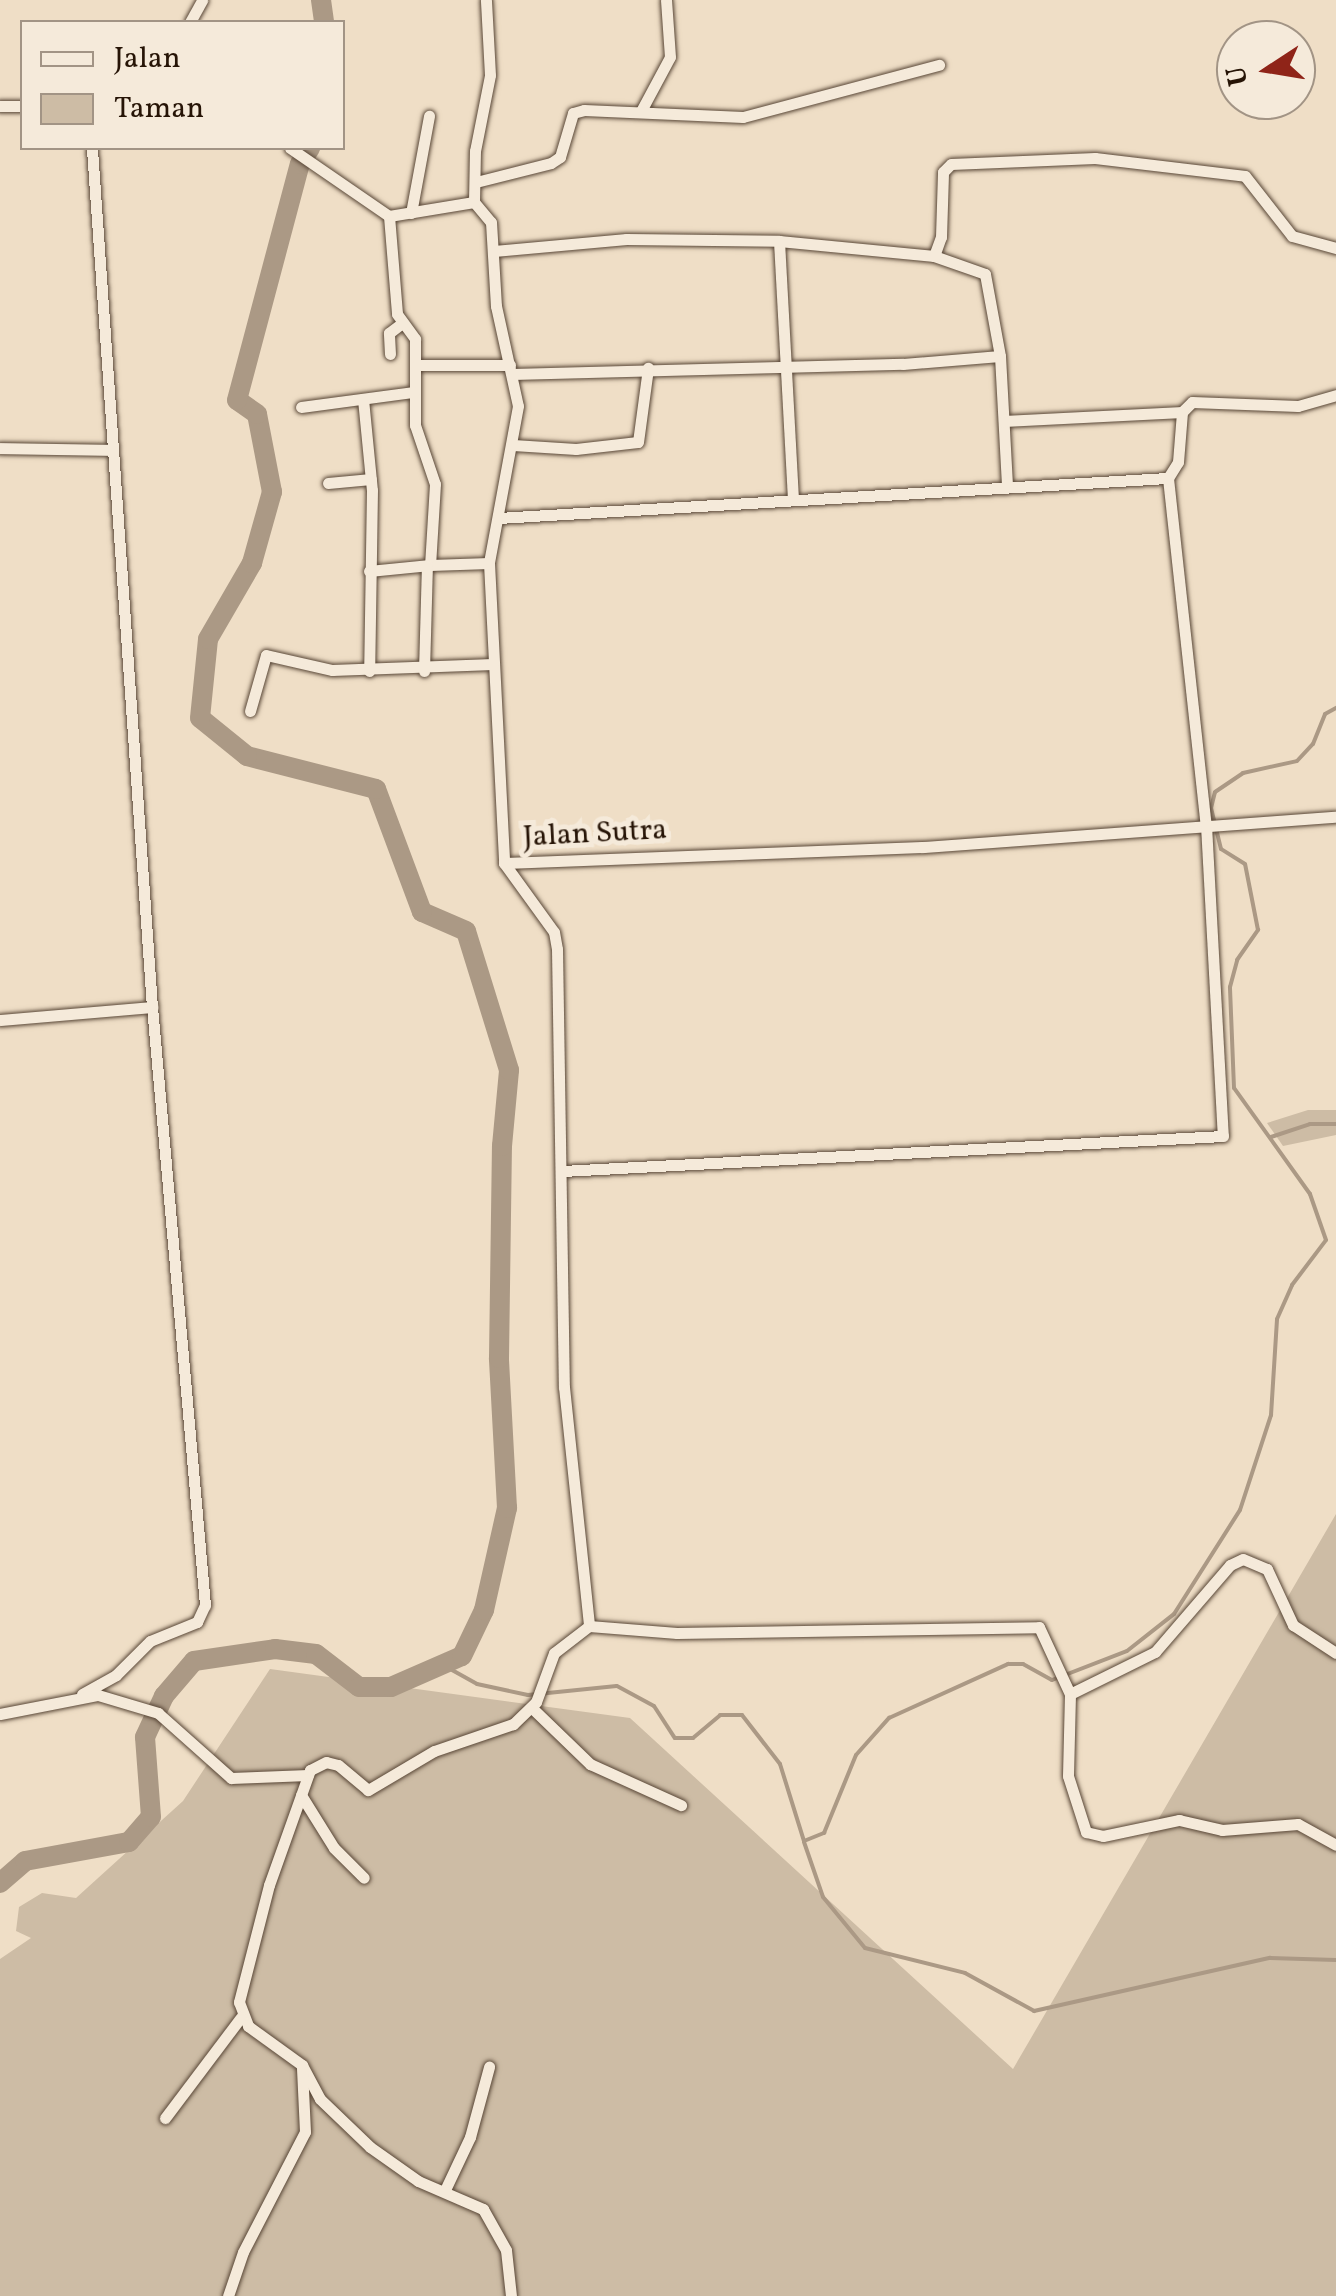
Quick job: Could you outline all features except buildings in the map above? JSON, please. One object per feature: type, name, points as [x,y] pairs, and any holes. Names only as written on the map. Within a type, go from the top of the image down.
[{"type":"street","points":[[293,150],[389,216],[474,202],[490,75],[486,0]]},
{"type":"street","points":[[642,111],[669,64],[666,0]]},
{"type":"street","points":[[476,182],[560,157],[573,113],[642,111],[744,117],[939,65]]},
{"type":"street","points":[[411,213],[429,116]]},
{"type":"street","points":[[0,1714],[82,1694],[116,1675],[150,1641],[197,1622],[205,1605],[152,1007],[92,150]]},
{"type":"street","points":[[934,256],[942,238],[946,167],[1066,159],[1162,162],[1239,174],[1260,187],[1292,236],[1336,248]]},
{"type":"street","name":"Jalan Sutra","points":[[474,202],[491,222],[496,306],[518,406],[489,563],[504,863],[923,846],[1336,816]]},
{"type":"street","points":[[389,216],[401,324],[414,336],[415,425],[435,484],[424,671]]},
{"type":"street","points":[[494,250],[626,239],[779,240],[934,256],[989,277],[1000,356],[1008,484]]},
{"type":"street","points":[[779,240],[782,367],[792,499]]},
{"type":"street","points":[[390,354],[388,333],[401,324]]},
{"type":"street","points":[[417,365],[511,370],[782,367],[1000,356]]},
{"type":"street","points":[[513,445],[576,449],[638,442],[648,368]]},
{"type":"street","points":[[301,407],[414,392]]},
{"type":"street","points":[[1004,421],[1182,412],[1199,399],[1298,406],[1336,395]]},
{"type":"street","points":[[362,399],[371,479],[369,671]]},
{"type":"street","points":[[561,1171],[1223,1136],[1212,824],[1168,478],[1178,462],[1182,412]]},
{"type":"street","points":[[0,448],[112,450]]},
{"type":"street","points":[[498,518],[1008,484],[1168,478]]},
{"type":"street","points":[[328,483],[371,479]]},
{"type":"street","points":[[370,572],[489,563]]},
{"type":"street","points":[[250,711],[266,655],[332,670],[424,671],[492,664]]},
{"type":"street","points":[[504,863],[554,932],[564,1387],[589,1626]]},
{"type":"street","points":[[0,1020],[152,1007]]},
{"type":"street","points":[[1064,1682],[1155,1652],[1230,1565],[1244,1559],[1267,1569],[1292,1625],[1336,1653]]},
{"type":"street","points":[[82,1694],[158,1713],[231,1778],[308,1775],[326,1762],[368,1790],[434,1751],[513,1724],[534,1705],[554,1653],[589,1626],[776,1634],[1019,1625],[1048,1635],[1064,1682],[1068,1776],[1086,1832],[1103,1836],[1179,1820],[1222,1830],[1298,1824],[1336,1845]]},
{"type":"street","points":[[534,1705],[590,1764],[681,1804]]},
{"type":"street","points":[[165,2118],[241,2017],[269,1885],[308,1775]]},
{"type":"street","points":[[301,1794],[324,1823],[330,1842],[364,1878]]},
{"type":"street","points":[[241,2017],[302,2065],[320,2098],[370,2147],[418,2181],[482,2208],[496,2225],[512,2272],[511,2296]]},
{"type":"street","points":[[228,2296],[242,2252],[305,2132],[302,2065]]},
{"type":"street","points":[[445,2190],[470,2137],[489,2067]]},
{"type":"green space","points":[[1308,1110],[1336,1110],[1336,1135],[1283,1146],[1267,1123]]},
{"type":"green space","points":[[1336,1514],[1336,2296],[0,2296],[0,1959],[31,1938],[16,1931],[19,1907],[42,1893],[76,1898],[183,1801],[270,1669],[630,1718],[1013,2069]]},
{"type":"waterway","points":[[321,0],[324,20]]},
{"type":"waterway","points":[[0,1883],[25,1861],[129,1842],[151,1817],[145,1737],[164,1696],[194,1661],[275,1649],[316,1654],[359,1687],[391,1687],[462,1656],[484,1610],[507,1508],[499,1358],[502,1146],[509,1070],[466,931],[422,912],[376,789],[247,756],[200,718],[208,639],[252,563],[272,492],[257,414],[237,400],[300,164],[309,150]]},
{"type":"waterway","points":[[443,1665],[477,1684],[528,1695],[617,1686],[654,1706],[675,1738],[693,1738],[720,1715],[742,1715],[780,1764],[804,1841],[824,1833],[856,1755],[889,1718],[1008,1664],[1023,1664],[1052,1680],[1127,1651],[1174,1614],[1240,1510],[1271,1415],[1277,1319],[1292,1285],[1326,1240],[1310,1194],[1234,1088],[1230,987],[1237,960],[1258,930],[1245,864],[1221,849],[1211,808],[1215,792],[1243,773],[1297,761],[1313,744],[1325,714],[1336,708]]},
{"type":"waterway","points":[[1271,1137],[1310,1124],[1336,1124]]},
{"type":"waterway","points":[[804,1842],[823,1897],[865,1948],[965,1973],[1034,2011],[1270,1958],[1336,1960]]}]
